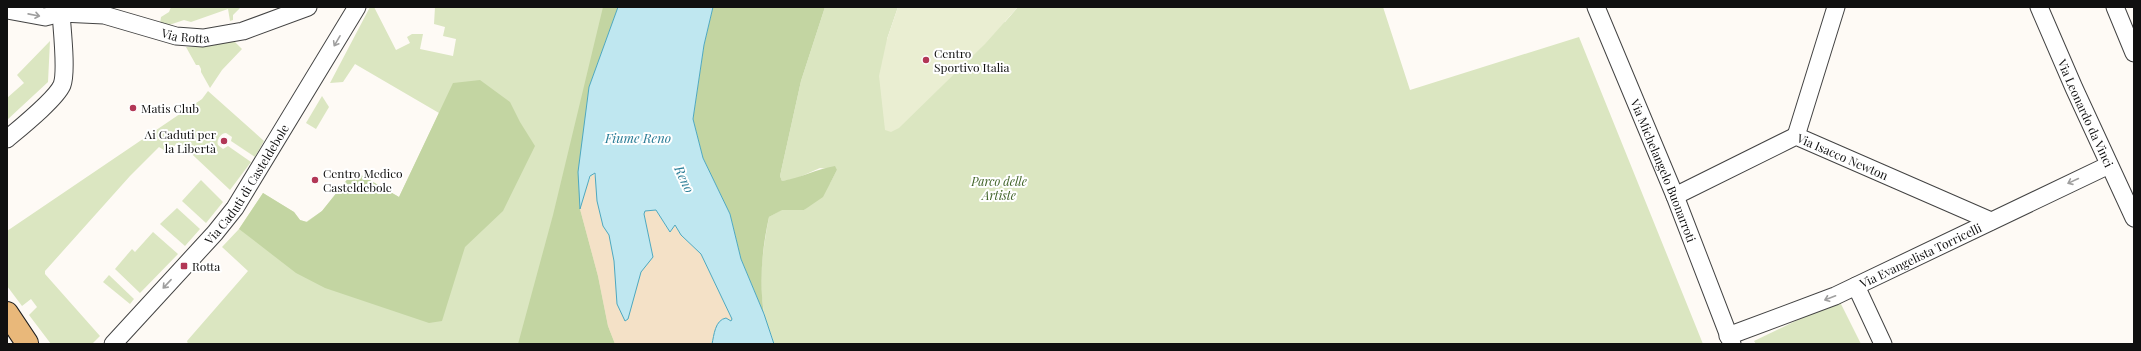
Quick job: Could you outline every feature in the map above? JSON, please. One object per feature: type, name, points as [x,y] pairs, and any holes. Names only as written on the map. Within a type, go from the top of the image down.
[{"type":"main road","points":[[7,313],[28,344]]},
{"type":"main road","points":[[7,321],[28,344]]},
{"type":"street","name":"Via Rotta","points":[[7,10],[45,17],[57,10],[103,11],[176,36],[203,38],[243,31],[308,7]]},
{"type":"street","name":"Via Caduti di Casteldebole","points":[[113,344],[215,233],[235,208],[252,184],[357,7]]},
{"type":"street","name":"Via Michelangelo Buonarroti","points":[[1596,7],[1675,196],[1730,340]]},
{"type":"street","points":[[1796,136],[1836,7]]},
{"type":"street","name":"Via Leonardo da Vinci","points":[[2040,7],[2109,165],[2128,188],[2134,218]]},
{"type":"street","points":[[2115,7],[2134,53]]},
{"type":"street","points":[[7,139],[53,97],[62,85],[64,71],[57,10]]},
{"type":"street","name":"Via Isacco Newton","points":[[1675,196],[1796,136],[1991,221]]},
{"type":"street","name":"Via Evangelista Torricelli","points":[[1730,340],[1856,286],[2109,165]]},
{"type":"street","points":[[1856,286],[1883,344]]},
{"type":"green space","points":[[171,7],[240,8],[233,15],[233,20],[230,21],[228,9],[191,22],[184,20],[166,26],[160,24],[161,17],[169,12]]},
{"type":"green space","points":[[370,7],[374,7],[396,50],[410,43],[407,37],[412,34],[423,34],[420,49],[453,56],[456,39],[443,36],[445,27],[434,24],[435,7],[618,7],[589,87],[578,172],[580,207],[592,173],[712,344],[188,344],[187,341],[248,271],[222,247],[239,229],[263,193],[294,212],[300,220],[306,222],[322,211],[354,171],[399,197],[439,113],[355,64],[343,82],[330,83]]},
{"type":"green space","points":[[603,7],[618,7],[589,87],[580,209],[598,276],[608,326],[615,344],[518,344],[553,215]]},
{"type":"green space","points":[[713,7],[825,7],[801,81],[780,176],[782,181],[796,178],[828,167],[835,166],[837,170],[823,197],[804,210],[782,210],[769,217],[762,266],[762,302],[764,314],[741,259],[730,214],[703,158],[693,119],[704,45]]},
{"type":"green space","name":"Parco delle Artiste","points":[[825,7],[898,7],[887,39],[1005,22],[1018,7],[1383,7],[1410,90],[1579,37],[1703,344],[774,344],[765,316],[761,288],[763,253],[769,217],[781,210],[804,210],[830,183],[837,170],[820,168],[795,179],[782,181],[780,176],[801,81]]},
{"type":"green space","name":"Centro Sportivo Italia","points":[[898,7],[1018,7],[985,44],[899,128],[891,132],[885,130],[879,76],[887,39]]},
{"type":"green space","points":[[233,40],[242,49],[222,70],[210,88],[201,72],[199,65],[196,65],[186,47],[206,46]]},
{"type":"green space","points":[[50,41],[48,82],[7,120],[7,98],[24,83],[17,75]]},
{"type":"green space","points":[[480,80],[510,102],[535,146],[503,211],[465,247],[442,321],[429,323],[325,288],[296,273],[239,229],[263,193],[294,212],[300,220],[307,222],[322,211],[354,171],[399,197],[453,83]]},
{"type":"green space","points":[[208,91],[264,141],[255,157],[231,141],[232,137],[226,133],[219,137],[218,145],[223,149],[228,146],[251,162],[230,190],[179,142],[167,152],[159,147],[130,176],[45,271],[45,274],[100,336],[92,344],[51,344],[29,315],[37,307],[31,299],[22,306],[7,286],[7,231],[202,99]]},
{"type":"green space","points":[[322,96],[329,107],[316,129],[306,123]]},
{"type":"green space","points":[[201,180],[223,202],[206,223],[182,201]]},
{"type":"green space","points":[[177,208],[200,229],[185,246],[160,224]]},
{"type":"green space","points":[[153,232],[178,254],[140,293],[115,269],[132,249],[135,252]]},
{"type":"green space","points":[[109,275],[134,299],[130,304],[103,282]]},
{"type":"green space","points":[[1839,300],[1861,344],[1756,344],[1754,341]]},
{"type":"sand","points":[[594,172],[603,226],[609,235],[628,319],[641,272],[653,257],[644,214],[645,211],[656,210],[669,231],[674,224],[681,235],[701,254],[732,319],[731,321],[722,319],[714,334],[712,344],[615,344],[608,326],[598,276],[580,209],[584,191]]},
{"type":"water","name":"Fiume Reno","points":[[618,7],[713,7],[704,45],[693,119],[703,158],[730,214],[741,259],[764,314],[774,344],[712,344],[719,322],[726,318],[731,321],[732,319],[701,254],[681,235],[675,225],[670,232],[656,210],[645,211],[644,214],[653,257],[641,272],[628,319],[625,321],[617,304],[614,261],[609,235],[603,226],[597,201],[595,173],[590,176],[580,209],[578,172],[589,87]]},
{"type":"place","name":"Centro Sportivo Italia","points":[[926,60]]},
{"type":"place","name":"Matis Club","points":[[133,108]]},
{"type":"place","name":"Ai Caduti per la Libertà","points":[[224,141]]},
{"type":"place","name":"Centro Medico Casteldebole","points":[[315,180]]},
{"type":"place","name":"Rotta","points":[[184,266]]},
{"type":"water label","name":"Reno","points":[[685,179]]}]
